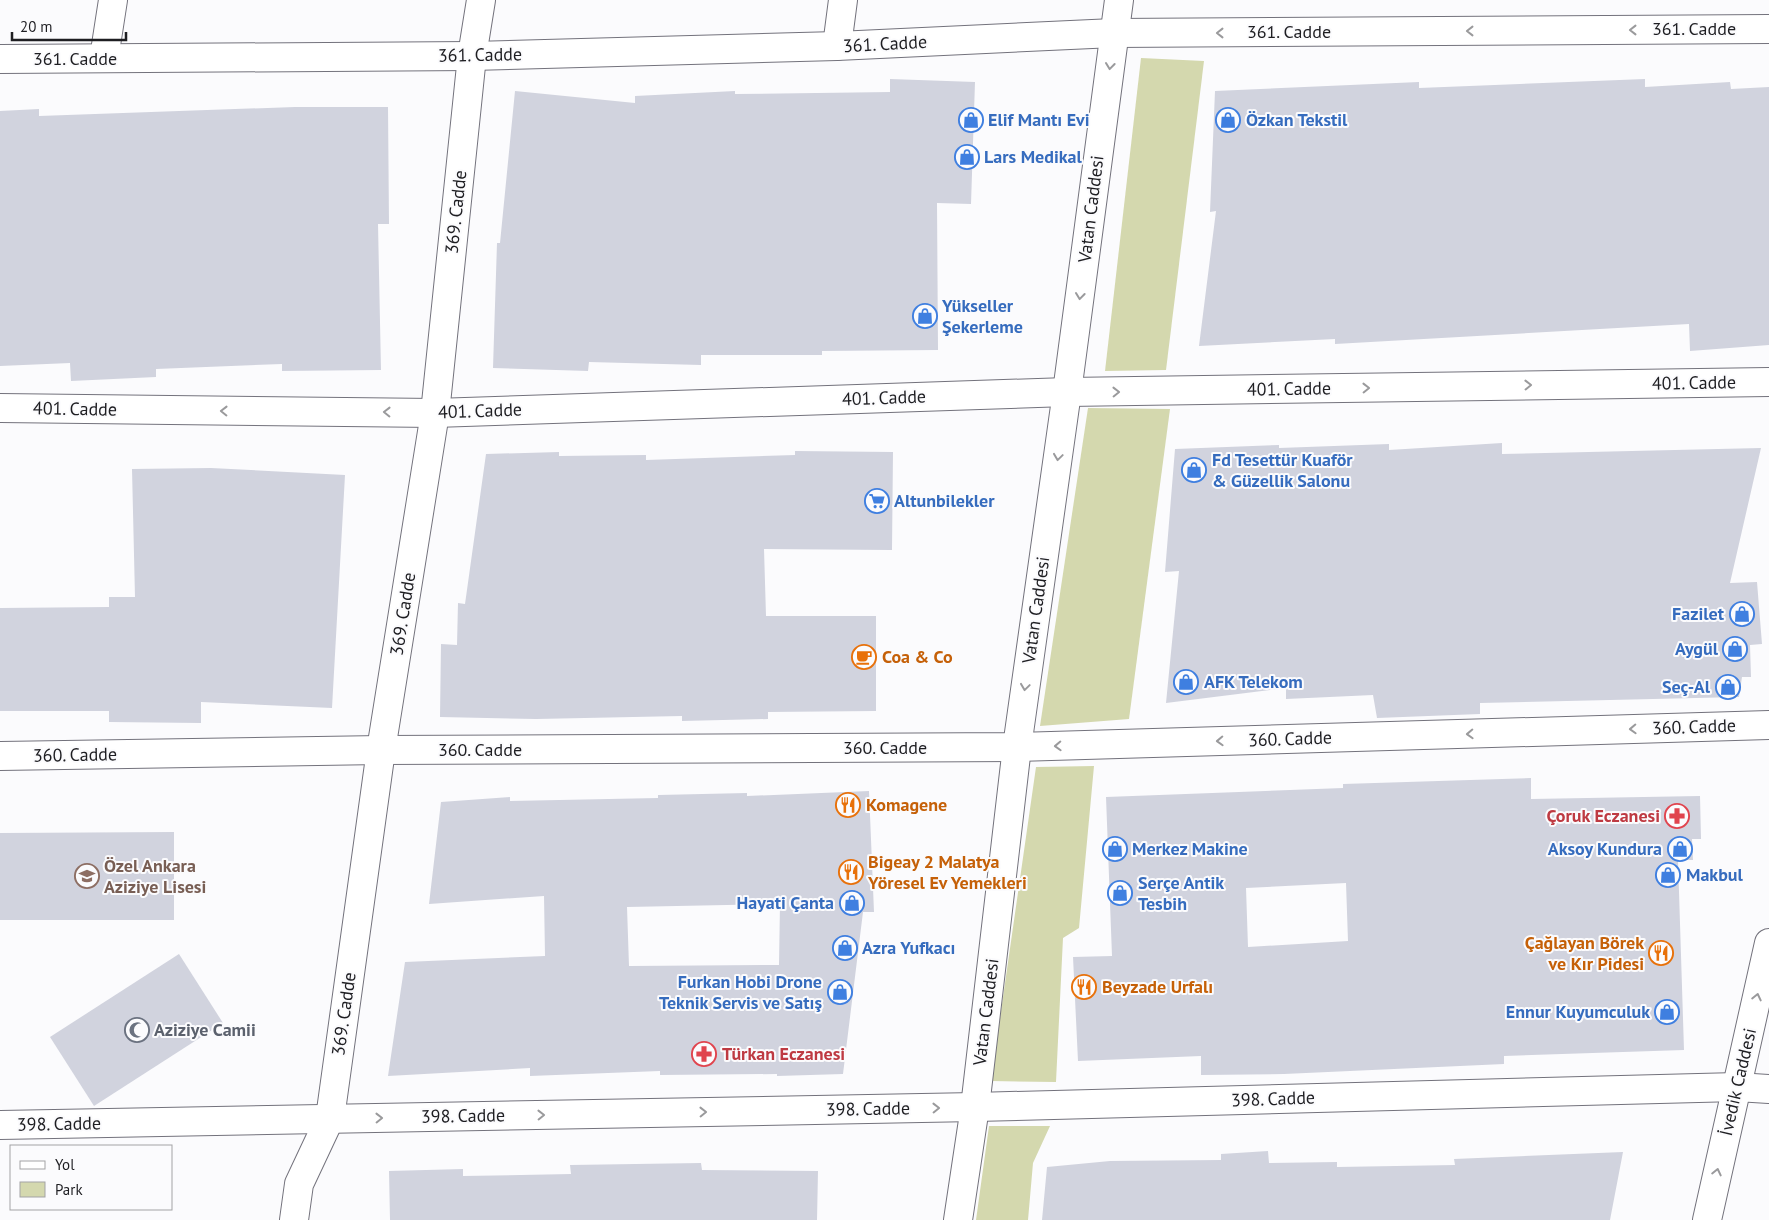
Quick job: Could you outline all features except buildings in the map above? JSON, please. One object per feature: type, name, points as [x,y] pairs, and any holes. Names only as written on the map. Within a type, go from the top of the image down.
[{"type":"street","points":[[104,58],[112,0]]},
{"type":"street","name":"369. Cadde","points":[[294,1220],[300,1184],[330,1118],[381,750],[435,413],[472,56],[482,0]]},
{"type":"street","points":[[837,46],[843,0]]},
{"type":"street","name":"Vatan Caddesi","points":[[958,1220],[975,1107],[1017,747],[1067,392],[1119,0]]},
{"type":"street","name":"361. Cadde","points":[[0,59],[472,56],[837,46],[1114,33],[1769,29]]},
{"type":"street","name":"401. Cadde","points":[[0,408],[435,413],[1067,392],[1769,382]]},
{"type":"street","name":"360. Cadde","points":[[0,756],[381,750],[1017,747],[1769,725]]},
{"type":"street","name":"İvedik Caddesi","points":[[1707,1220],[1769,943]]},
{"type":"street","name":"398. Cadde","points":[[0,1125],[975,1107],[1737,1087],[1769,1089]]},
{"type":"green space","points":[[1141,58],[1204,61],[1166,370],[1105,371]]},
{"type":"green space","points":[[1088,408],[1170,409],[1129,719],[1040,726]]},
{"type":"green space","points":[[1094,766],[1079,928],[1063,938],[1056,1082],[991,1081],[1036,767]]},
{"type":"green space","points":[[989,1126],[1050,1126],[1033,1163],[1028,1220],[976,1220]]},
{"type":"place","name":"Elif Mantı Evi","points":[[971,120]]},
{"type":"place","name":"Özkan Tekstil","points":[[1228,120]]},
{"type":"place","name":"Lars Medikal","points":[[967,157]]},
{"type":"place","name":"Yükseller Şekerleme","points":[[925,316]]},
{"type":"place","name":"Fd Tesettür Kuaför & Güzellik Salonu","points":[[1194,470]]},
{"type":"place","name":"Altunbilekler","points":[[877,501]]},
{"type":"place","name":"Fazilet","points":[[1742,614]]},
{"type":"place","name":"Aygül","points":[[1735,649]]},
{"type":"place","name":"Coa & Co","points":[[864,657]]},
{"type":"place","name":"AFK Telekom","points":[[1186,682]]},
{"type":"place","name":"Seç-Al","points":[[1728,687]]},
{"type":"place","name":"Komagene","points":[[848,805]]},
{"type":"place","name":"Çoruk Eczanesi","points":[[1677,816]]},
{"type":"place","name":"Merkez Makine","points":[[1115,849]]},
{"type":"place","name":"Aksoy Kundura","points":[[1680,849]]},
{"type":"place","name":"Bigeay 2 Malatya Yöresel Ev Yemekleri","points":[[851,872]]},
{"type":"place","name":"Makbul","points":[[1668,875]]},
{"type":"place","name":"Özel Ankara Aziziye Lisesi","points":[[87,876]]},
{"type":"place","name":"Serçe Antik Tesbih","points":[[1120,893]]},
{"type":"place","name":"Hayati Çanta","points":[[852,903]]},
{"type":"place","name":"Azra Yufkacı","points":[[845,948]]},
{"type":"place","name":"Çağlayan Börek ve Kır Pidesi","points":[[1661,953]]},
{"type":"place","name":"Beyzade Urfalı","points":[[1084,987]]},
{"type":"place","name":"Furkan Hobi Drone Teknik Servis ve Satış","points":[[840,992]]},
{"type":"place","name":"Ennur Kuyumculuk","points":[[1667,1012]]},
{"type":"place","name":"Aziziye Camii","points":[[137,1030]]},
{"type":"place","name":"Türkan Eczanesi","points":[[704,1054]]}]
